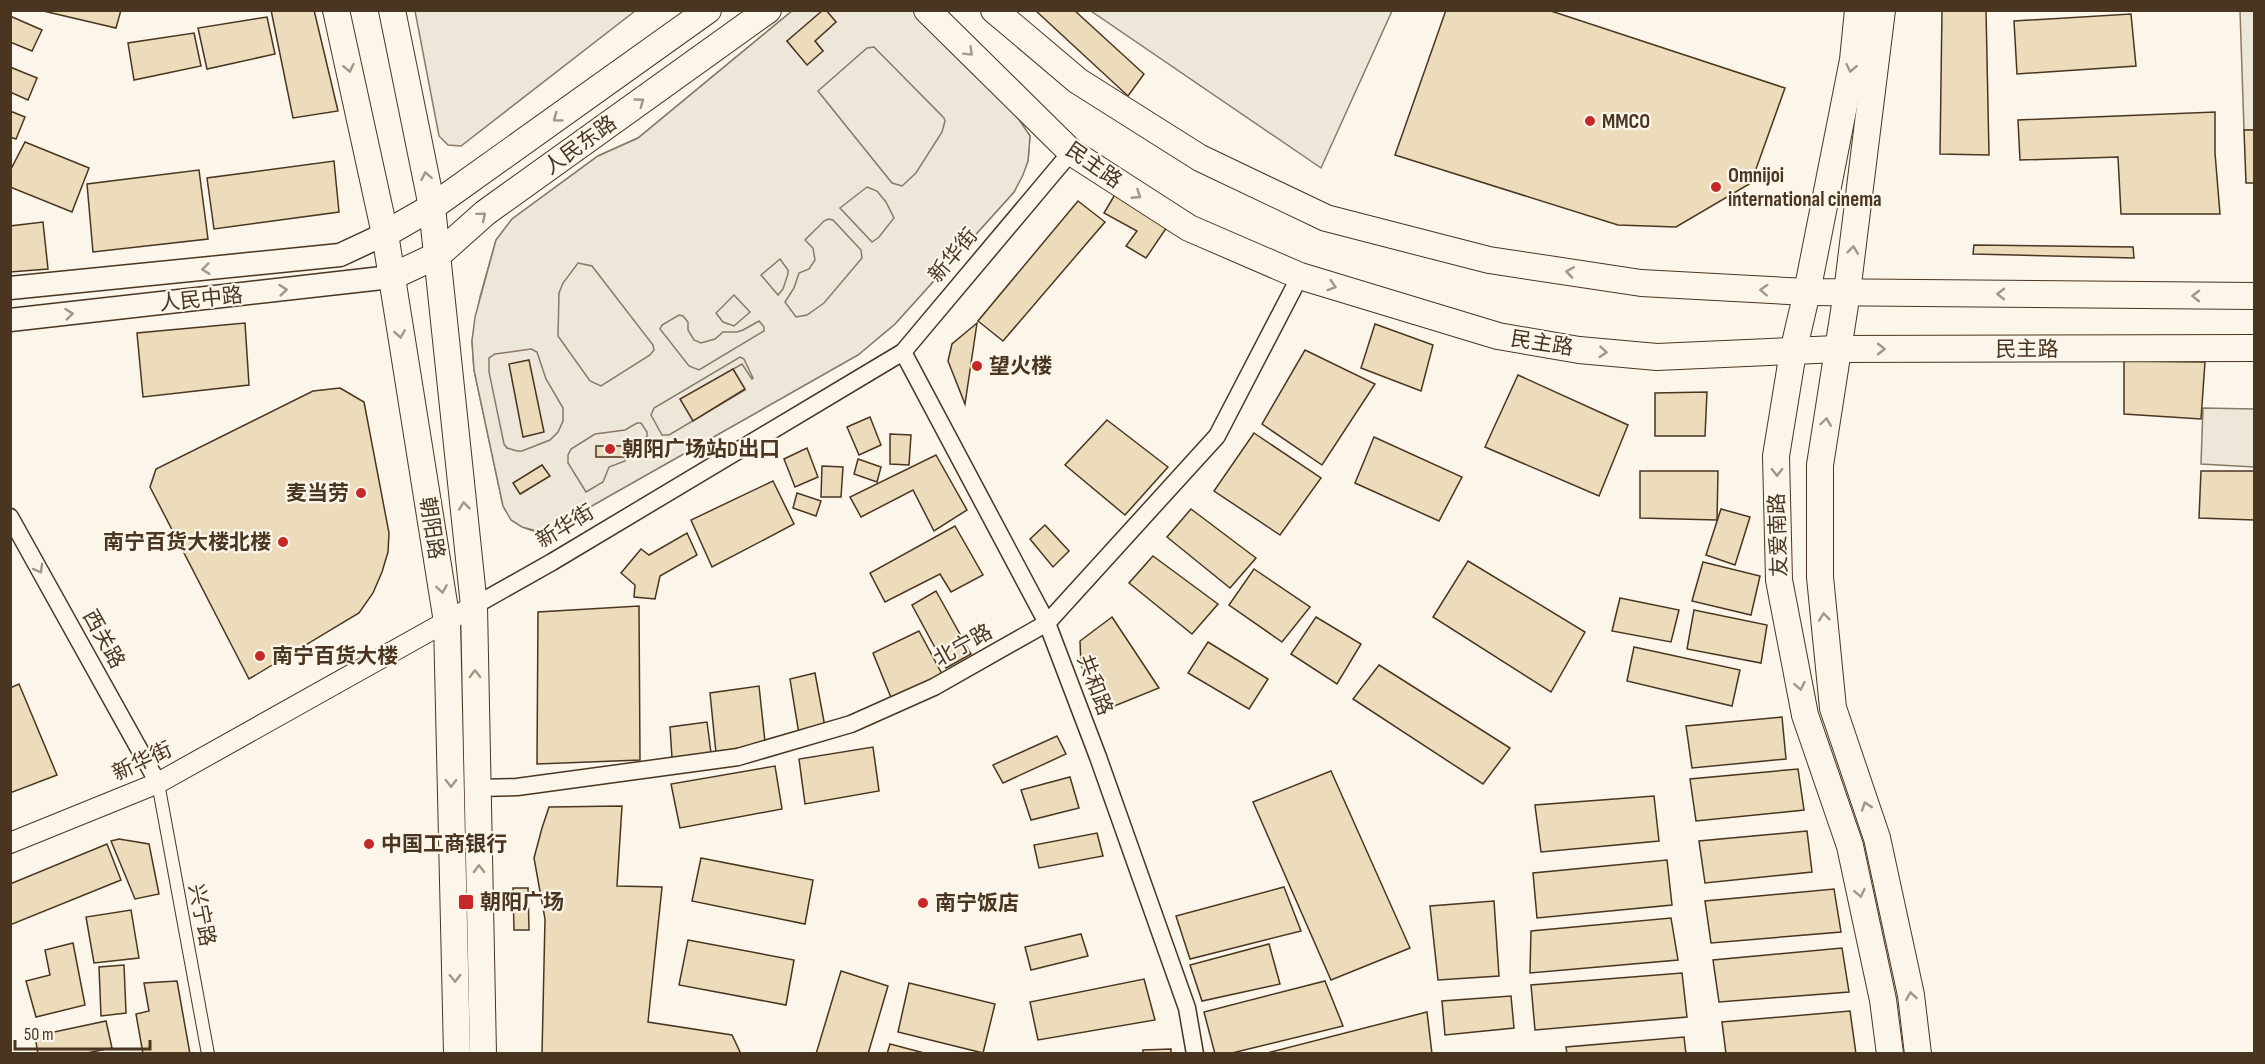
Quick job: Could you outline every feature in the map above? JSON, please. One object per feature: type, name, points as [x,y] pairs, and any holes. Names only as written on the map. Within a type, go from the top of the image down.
[{"type":"main road","name":"朝阳路","points":[[336,10],[385,234],[447,622],[456,1053]]},
{"type":"main road","name":"朝阳路","points":[[392,10],[432,207],[474,606],[483,1053]]},
{"type":"main road","name":"人民东路","points":[[385,234],[432,207],[708,10]]},
{"type":"main road","name":"人民东路","points":[[391,277],[438,255],[485,213],[768,10]]},
{"type":"main road","name":"民主路","points":[[927,10],[1071,152],[1189,228],[1300,276],[1498,336],[1579,350],[1657,357],[1837,349],[2254,348]]},
{"type":"main road","points":[[994,10],[1078,81],[1200,158],[1326,218],[1489,260],[1641,283],[1807,292],[2254,296]]},
{"type":"main road","name":"友爱南路","points":[[1858,10],[1852,60],[1807,292],[1793,352],[1776,456],[1779,580],[1805,715],[1850,846],[1883,1000],[1890,1053]]},
{"type":"main road","name":"友爱南路","points":[[1882,10],[1847,292],[1820,465],[1820,577],[1833,708],[1877,838],[1911,995],[1918,1053]]},
{"type":"main road","name":"人民中路","points":[[10,288],[340,255],[385,234]]},
{"type":"main road","name":"人民中路","points":[[10,320],[391,277]]},
{"type":"street","name":"新华街","points":[[10,843],[158,783],[552,562],[903,352],[1071,152]]},
{"type":"street","name":"北宁路","points":[[478,788],[517,787],[738,757],[851,724],[934,687],[1047,623],[1217,436],[1300,276]]},
{"type":"street","name":"共和路","points":[[903,352],[1047,623],[1098,757],[1187,1008],[1195,1053]]},
{"type":"street","name":"西关路","points":[[10,517],[158,783]]},
{"type":"street","name":"兴宁路","points":[[158,783],[208,1053]]},
{"type":"shaded area","points":[[415,10],[635,11],[461,146],[448,145],[439,136]]},
{"type":"shaded area","points":[[792,11],[915,11],[999,90],[1030,136],[1028,161],[1014,192],[895,324],[858,355],[544,533],[524,528],[515,522],[503,506],[474,370],[472,341],[480,297],[496,240],[512,219],[598,156],[638,138]]},
{"type":"shaded area","points":[[792,11],[823,11],[787,41],[807,64],[823,51],[815,41],[836,22],[826,11],[915,11],[999,90],[1030,136],[1028,161],[1014,192],[895,324],[858,355],[544,533],[522,527],[511,520],[503,506],[474,370],[472,341],[475,317],[496,240],[512,219],[598,156],[638,138]],"holes":[[[874,47],[945,121],[942,132],[916,173],[902,186],[892,183],[818,91],[867,48]],[[867,187],[877,191],[894,218],[872,242],[840,208]],[[833,220],[861,250],[862,258],[824,303],[807,315],[796,317],[785,302],[794,288],[799,273],[809,269],[815,260],[813,248],[805,240],[824,221]],[[780,259],[788,270],[783,289],[778,295],[761,275]],[[578,263],[592,266],[653,345],[654,350],[650,355],[601,386],[590,381],[558,336],[559,293],[563,283]],[[734,295],[750,312],[734,326],[723,322],[716,313]],[[679,315],[683,316],[688,322],[688,330],[694,340],[701,343],[715,339],[723,332],[743,330],[759,321],[764,327],[764,331],[699,370],[689,366],[660,329],[662,325]],[[531,349],[537,352],[546,379],[563,408],[563,421],[558,432],[550,440],[522,451],[507,448],[504,444],[489,372],[489,358],[495,354]],[[740,357],[744,359],[752,379],[742,364],[733,369],[745,390],[669,435],[662,435],[651,415],[654,408]],[[637,423],[641,423],[647,432],[647,437],[631,443],[625,461],[609,467],[603,482],[586,492],[568,463],[571,449],[595,434],[625,430]],[[542,465],[549,476],[521,494],[514,483]]]},
{"type":"shaded area","points":[[1091,11],[1392,11],[1321,168]]},
{"type":"shaded area","points":[[2240,11],[2254,11],[2254,130],[2244,130]]},
{"type":"shaded area","points":[[2203,408],[2254,409],[2254,467],[2201,464]]},
{"type":"building","points":[[39,10],[121,10],[116,28]]},
{"type":"building","points":[[271,10],[314,10],[338,111],[293,118]]},
{"type":"building","points":[[823,10],[826,10],[836,22],[815,41],[823,51],[807,65],[787,41]]},
{"type":"building","points":[[1035,10],[1074,10],[1144,74],[1128,96]]},
{"type":"building","name":"MMCO","points":[[1446,10],[1548,10],[1785,88],[1751,183],[1676,227],[1618,225],[1395,155]]},
{"type":"building","points":[[1942,10],[1986,10],[1989,155],[1940,154]]},
{"type":"building","points":[[2131,14],[2136,66],[2017,74],[2014,21]]},
{"type":"building","points":[[10,16],[42,30],[32,51],[10,42]]},
{"type":"building","points":[[267,17],[275,54],[207,69],[198,28]]},
{"type":"building","points":[[194,33],[201,66],[134,80],[128,43]]},
{"type":"building","points":[[10,67],[37,78],[28,100],[10,92]]},
{"type":"building","points":[[10,111],[25,117],[16,139],[10,137]]},
{"type":"building","points":[[2215,112],[2215,153],[2220,214],[2121,214],[2118,157],[2020,160],[2018,120]]},
{"type":"building","points":[[2244,130],[2254,130],[2254,183],[2246,183]]},
{"type":"building","points":[[25,142],[89,168],[72,212],[10,187],[10,171]]},
{"type":"building","points":[[334,161],[339,212],[214,229],[207,178]]},
{"type":"building","points":[[199,170],[208,239],[93,252],[87,184]]},
{"type":"building","points":[[1117,191],[1169,224],[1146,258],[1126,246],[1137,231],[1104,213]]},
{"type":"building","points":[[1078,201],[1105,222],[1003,341],[978,321]]},
{"type":"building","points":[[43,222],[48,269],[10,272],[10,226]]},
{"type":"building","points":[[1974,245],[2133,247],[2134,258],[1973,254]]},
{"type":"building","points":[[245,323],[249,385],[143,397],[137,333]]},
{"type":"building","points":[[977,323],[965,404],[948,361],[952,344]]},
{"type":"building","points":[[1375,324],[1433,345],[1421,391],[1361,368]]},
{"type":"building","points":[[1305,350],[1375,384],[1322,465],[1262,424]]},
{"type":"building","points":[[529,360],[544,432],[523,437],[509,364]]},
{"type":"building","points":[[2124,361],[2205,362],[2201,419],[2124,414]]},
{"type":"building","points":[[733,369],[745,389],[693,421],[680,399]]},
{"type":"building","points":[[1518,375],[1628,425],[1599,496],[1485,447]]},
{"type":"building","name":"南宁百货大楼北楼","points":[[340,388],[364,402],[389,533],[388,552],[382,572],[373,593],[359,613],[249,679],[150,487],[156,469],[313,391]]},
{"type":"building","points":[[1707,392],[1705,436],[1655,436],[1655,393]]},
{"type":"building","points":[[870,417],[881,445],[859,455],[847,427]]},
{"type":"building","points":[[1107,420],[1168,467],[1125,515],[1065,465]]},
{"type":"building","points":[[1254,433],[1321,478],[1280,535],[1214,491]]},
{"type":"building","points":[[890,434],[911,435],[909,465],[890,464]]},
{"type":"building","points":[[1374,437],[1462,477],[1439,521],[1355,483]]},
{"type":"building","name":"朝阳广场站D出口","points":[[596,446],[625,446],[625,457],[596,457]]},
{"type":"building","points":[[807,448],[818,477],[795,487],[784,459]]},
{"type":"building","points":[[936,455],[967,510],[934,531],[913,490],[861,517],[850,497]]},
{"type":"building","points":[[858,459],[881,467],[877,482],[854,474]]},
{"type":"building","points":[[542,465],[550,476],[520,494],[513,483]]},
{"type":"building","points":[[822,466],[843,467],[841,497],[821,497]]},
{"type":"building","points":[[1640,471],[1718,471],[1717,520],[1640,518]]},
{"type":"building","points":[[2201,471],[2254,471],[2254,520],[2199,518]]},
{"type":"building","points":[[773,481],[794,524],[712,567],[691,520]]},
{"type":"building","points":[[797,493],[821,501],[816,516],[793,508]]},
{"type":"building","points":[[1191,509],[1256,558],[1230,588],[1167,537]]},
{"type":"building","points":[[1721,509],[1750,517],[1735,565],[1706,555]]},
{"type":"building","points":[[1045,525],[1069,551],[1053,567],[1030,539]]},
{"type":"building","points":[[955,526],[983,575],[951,592],[940,574],[885,602],[870,573]]},
{"type":"building","points":[[687,533],[697,555],[660,576],[655,599],[634,597],[635,585],[621,573],[641,549],[649,555]]},
{"type":"building","points":[[1153,556],[1218,604],[1192,634],[1129,583]]},
{"type":"building","points":[[1468,561],[1585,632],[1551,692],[1433,617]]},
{"type":"building","points":[[1703,562],[1760,576],[1751,615],[1692,601]]},
{"type":"building","points":[[1254,569],[1310,607],[1282,642],[1229,605]]},
{"type":"building","points":[[936,591],[971,654],[946,668],[912,605]]},
{"type":"building","points":[[1620,598],[1679,610],[1671,642],[1612,631]]},
{"type":"building","points":[[639,606],[640,760],[537,764],[538,612]]},
{"type":"building","points":[[1694,610],[1767,625],[1761,663],[1687,649]]},
{"type":"building","points":[[1112,617],[1159,688],[1102,711],[1081,665],[1080,641]]},
{"type":"building","points":[[1316,617],[1361,644],[1337,684],[1291,654]]},
{"type":"building","points":[[919,631],[942,674],[892,700],[873,653]]},
{"type":"building","points":[[1208,642],[1268,679],[1249,709],[1188,673]]},
{"type":"building","points":[[1634,647],[1740,670],[1732,706],[1627,681]]},
{"type":"building","points":[[1379,665],[1510,748],[1483,784],[1353,699]]},
{"type":"building","points":[[815,673],[825,727],[799,734],[790,679]]},
{"type":"building","points":[[19,684],[57,775],[10,793],[10,688]]},
{"type":"building","points":[[759,686],[765,742],[716,753],[710,693]]},
{"type":"building","points":[[1782,717],[1786,759],[1692,768],[1686,726]]},
{"type":"building","points":[[707,722],[711,753],[672,758],[670,727]]},
{"type":"building","points":[[1057,736],[1066,754],[1003,783],[993,765]]},
{"type":"building","points":[[873,747],[879,791],[805,804],[799,759]]},
{"type":"building","points":[[775,766],[782,809],[680,828],[671,784]]},
{"type":"building","points":[[1798,769],[1804,810],[1696,821],[1690,779]]},
{"type":"building","points":[[1331,771],[1410,948],[1331,980],[1253,802]]},
{"type":"building","points":[[1070,777],[1079,808],[1031,820],[1021,790]]},
{"type":"building","points":[[1654,796],[1659,841],[1541,852],[1535,805]]},
{"type":"building","points":[[622,806],[617,886],[662,887],[648,1022],[732,1035],[741,1054],[542,1054],[545,919],[534,858],[542,828],[549,807]]},
{"type":"building","points":[[1807,831],[1812,872],[1705,883],[1699,841]]},
{"type":"building","points":[[1097,833],[1103,856],[1039,868],[1034,845]]},
{"type":"building","points":[[119,839],[149,844],[159,894],[135,899],[111,841]]},
{"type":"building","points":[[107,844],[121,880],[10,925],[10,884]]},
{"type":"building","points":[[701,858],[813,880],[805,924],[692,901]]},
{"type":"building","points":[[1667,860],[1672,905],[1537,918],[1533,873]]},
{"type":"building","points":[[1284,887],[1301,931],[1190,959],[1176,916]]},
{"type":"building","points":[[513,888],[528,888],[529,930],[514,930]]},
{"type":"building","points":[[1834,889],[1841,932],[1711,943],[1705,901]]},
{"type":"building","points":[[1494,901],[1499,976],[1438,980],[1430,906]]},
{"type":"building","points":[[131,910],[139,958],[94,963],[86,917]]},
{"type":"building","points":[[1671,918],[1678,960],[1530,973],[1531,931]]},
{"type":"building","points":[[1081,934],[1088,956],[1031,970],[1025,947]]},
{"type":"building","points":[[688,940],[794,960],[786,1005],[679,985]]},
{"type":"building","points":[[73,943],[85,1005],[36,1017],[26,981],[50,975],[45,950]]},
{"type":"building","points":[[1269,944],[1280,984],[1202,1001],[1190,965]]},
{"type":"building","points":[[1842,948],[1849,992],[1719,1002],[1713,960]]},
{"type":"building","points":[[124,965],[126,1013],[101,1016],[99,967]]},
{"type":"building","points":[[841,971],[888,986],[868,1054],[816,1054]]},
{"type":"building","points":[[1682,973],[1687,1017],[1535,1030],[1531,985]]},
{"type":"building","points":[[1144,979],[1155,1020],[1038,1040],[1030,1002]]},
{"type":"building","points":[[177,981],[190,1054],[143,1054],[136,1014],[149,1011],[144,983]]},
{"type":"building","points":[[1325,981],[1343,1026],[1228,1054],[1215,1054],[1204,1012]]},
{"type":"building","points":[[909,983],[995,1004],[983,1053],[898,1032]]},
{"type":"building","points":[[1511,996],[1514,1028],[1445,1035],[1442,1001]]},
{"type":"building","points":[[1850,1011],[1856,1054],[1726,1054],[1722,1022]]},
{"type":"building","points":[[1427,1012],[1432,1054],[1263,1054]]},
{"type":"building","points":[[106,1021],[112,1048],[82,1054],[38,1054],[35,1036]]},
{"type":"building","points":[[1684,1037],[1686,1054],[1567,1054],[1566,1047]]},
{"type":"building","points":[[890,1044],[928,1054],[887,1054]]},
{"type":"building","points":[[1171,1049],[1171,1054],[1143,1054],[1143,1050]]},
{"type":"place","name":"MMCO","points":[[1590,121]]},
{"type":"place","name":"Omnijoi international cinema","points":[[1716,187]]},
{"type":"place","name":"望火楼","points":[[977,366]]},
{"type":"place","name":"朝阳广场站D出口","points":[[610,449]]},
{"type":"place","name":"麦当劳","points":[[361,493]]},
{"type":"place","name":"南宁百货大楼北楼","points":[[283,542]]},
{"type":"place","name":"南宁百货大楼","points":[[260,656]]},
{"type":"place","name":"中国工商银行","points":[[369,844]]},
{"type":"place","name":"朝阳广场","points":[[466,902]]},
{"type":"place","name":"南宁饭店","points":[[923,903]]}]
